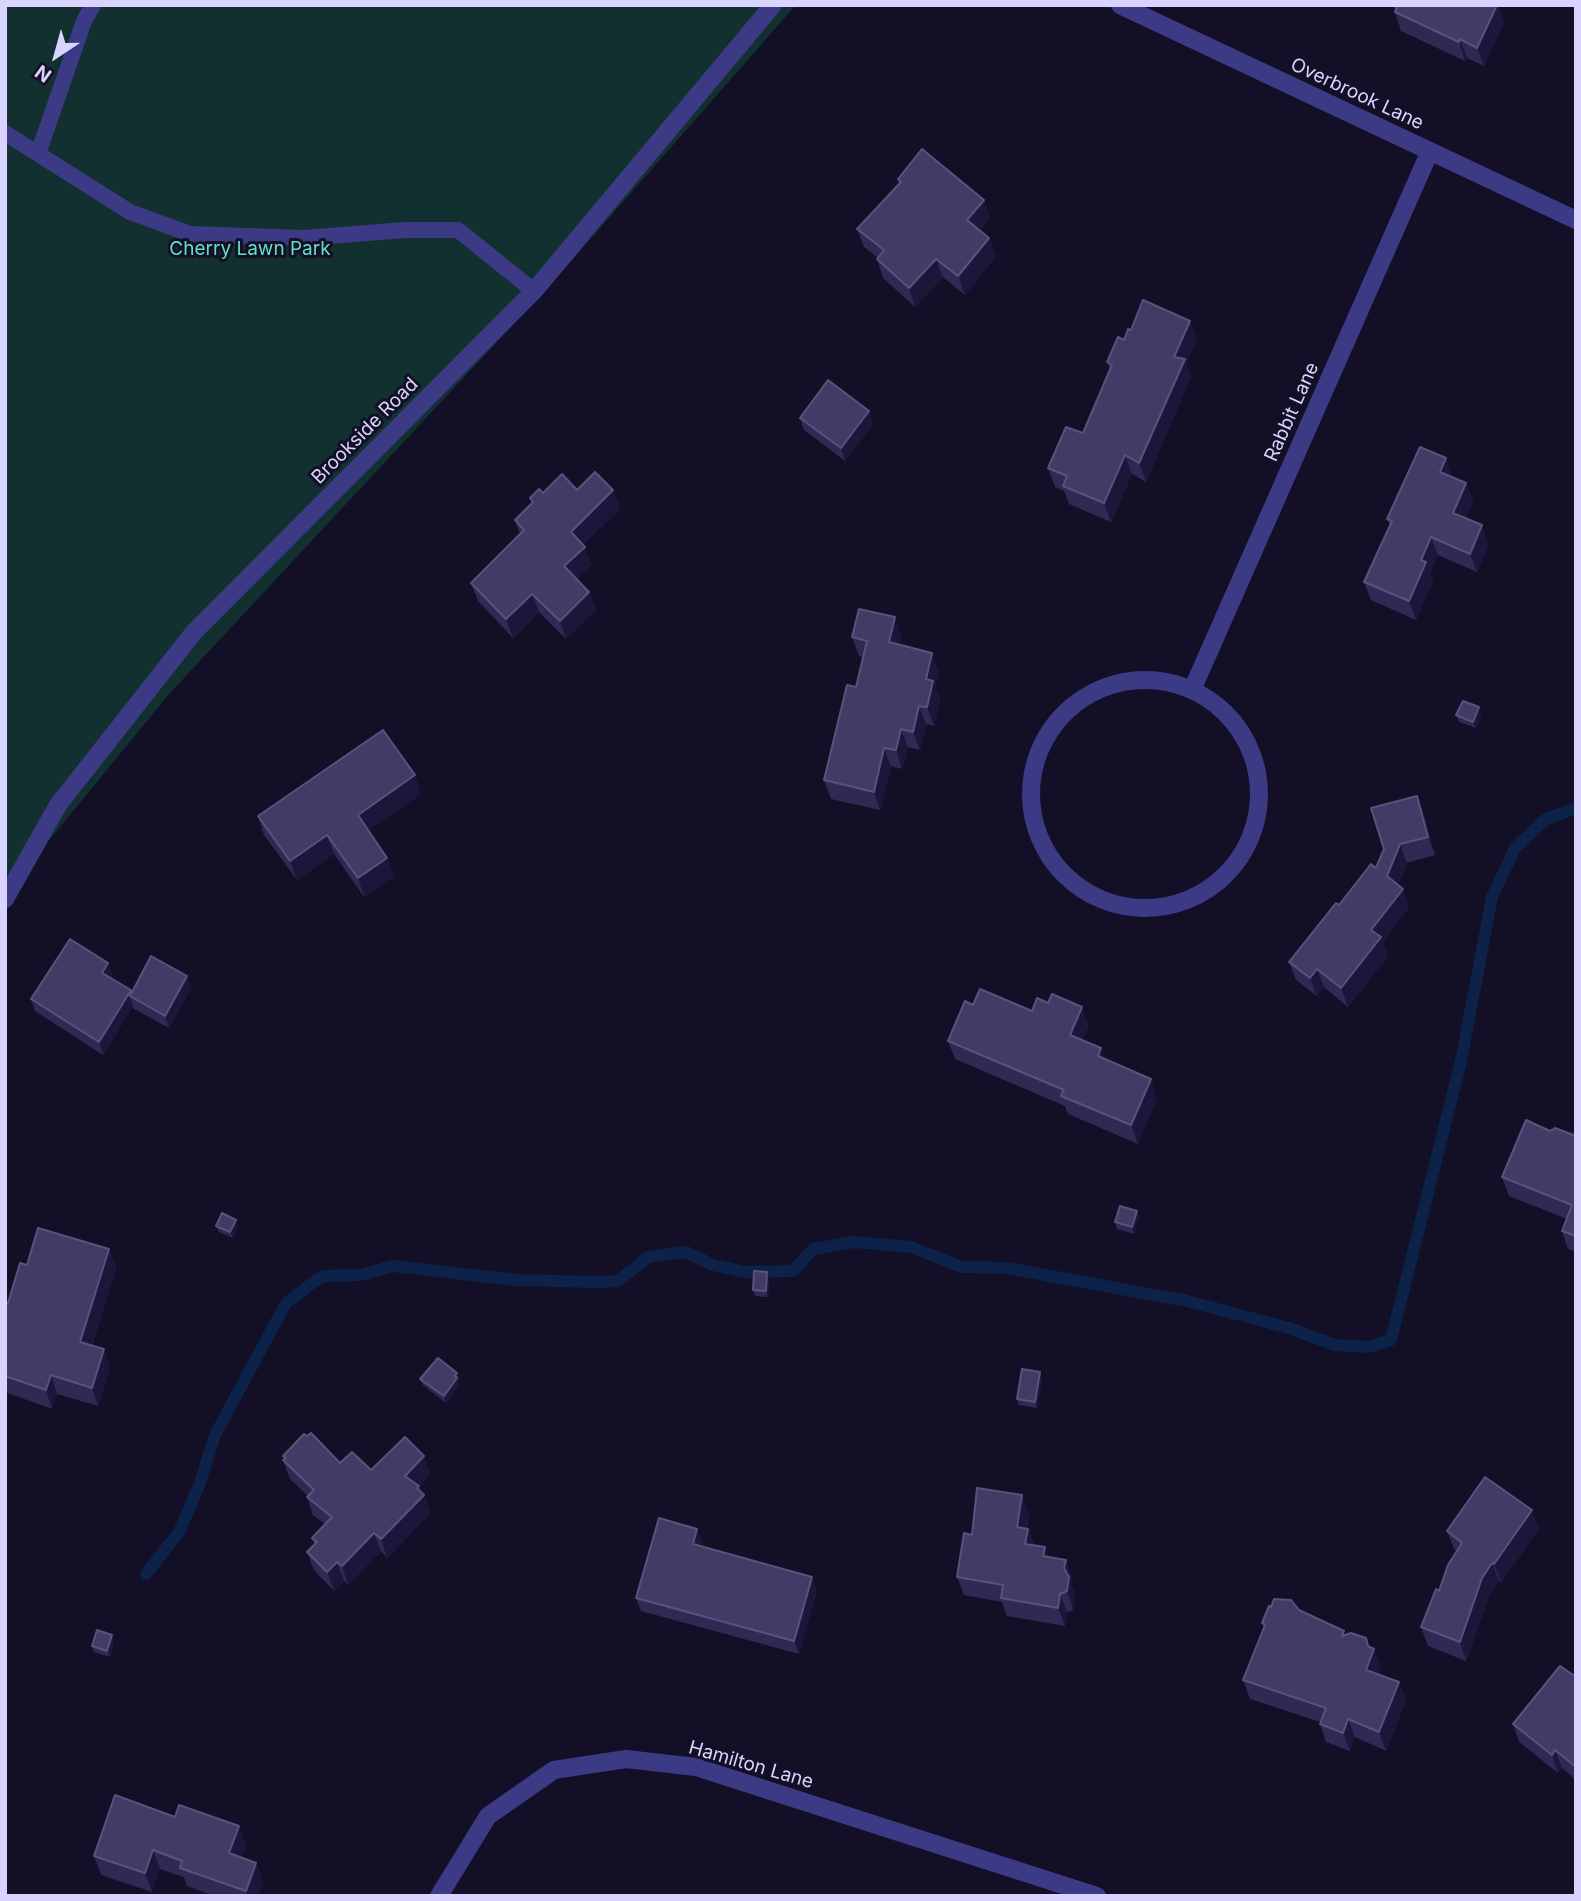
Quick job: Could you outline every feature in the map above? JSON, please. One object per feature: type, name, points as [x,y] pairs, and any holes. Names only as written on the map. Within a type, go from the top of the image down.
[{"type":"street","name":"Brookside Road","points":[[5,899],[58,805],[194,632],[534,291],[773,5]]},
{"type":"street","name":"Overbrook Lane","points":[[1120,5],[1576,220]]},
{"type":"street","name":"Rabbit Lane","points":[[1192,690],[1430,151]]},
{"type":"street","points":[[1157,680],[1192,690],[1222,709],[1244,737],[1257,770],[1259,805],[1251,839],[1232,870],[1205,892],[1173,906],[1138,909],[1103,901],[1072,883],[1047,855],[1033,821],[1030,785],[1039,749],[1058,719],[1087,696],[1120,682],[1157,680]]},
{"type":"street","name":"Hamilton Lane","points":[[439,1896],[488,1816],[555,1770],[626,1759],[696,1768],[1097,1896]]},
{"type":"lane","points":[[38,154],[84,21],[93,5]]},
{"type":"lane","points":[[5,133],[130,212],[190,234],[304,238],[405,230],[458,230],[534,291]]},
{"type":"green space","name":"Cherry Lawn Park","points":[[5,5],[796,5],[551,284],[170,693],[14,883],[5,901]]},
{"type":"building","points":[[1398,5],[1497,5],[1477,48],[1395,12]]},
{"type":"building","points":[[922,149],[984,200],[967,220],[989,238],[958,276],[936,259],[909,288],[877,259],[884,250],[857,229],[901,182],[898,179]]},
{"type":"building","points":[[1143,300],[1190,321],[1174,357],[1185,359],[1139,463],[1125,455],[1104,503],[1063,486],[1067,476],[1048,468],[1066,427],[1083,433],[1112,365],[1107,362],[1118,337],[1124,340],[1128,329],[1131,330]]},
{"type":"building","points":[[828,380],[869,411],[841,448],[800,418]]},
{"type":"building","points":[[1420,447],[1446,458],[1440,472],[1466,483],[1453,513],[1482,525],[1470,554],[1431,537],[1421,560],[1426,562],[1409,601],[1364,582],[1392,521],[1387,519]]},
{"type":"building","points":[[595,472],[613,490],[571,532],[585,547],[564,566],[589,592],[560,621],[532,594],[506,619],[471,583],[524,530],[515,520],[533,502],[530,498],[539,489],[543,493],[562,474],[577,490]]},
{"type":"building","points":[[859,609],[895,617],[889,642],[932,653],[926,679],[933,681],[927,707],[919,706],[913,732],[901,729],[896,750],[884,748],[874,792],[824,780],[847,685],[856,687],[867,641],[852,637]]},
{"type":"building","points":[[1463,701],[1479,707],[1473,722],[1456,715]]},
{"type":"building","points":[[383,730],[415,775],[358,815],[387,858],[358,878],[327,835],[290,861],[258,816]]},
{"type":"building","points":[[1417,796],[1428,837],[1400,844],[1387,876],[1403,889],[1371,930],[1381,937],[1341,988],[1317,969],[1310,978],[1289,962],[1371,864],[1376,868],[1384,849],[1371,808]]},
{"type":"building","points":[[70,939],[108,963],[102,973],[131,990],[99,1042],[31,999]]},
{"type":"building","points":[[151,956],[187,976],[165,1016],[130,996]]},
{"type":"building","points":[[980,989],[1032,1011],[1037,998],[1048,1003],[1052,994],[1082,1007],[1070,1035],[1101,1048],[1098,1056],[1151,1079],[1131,1125],[1061,1096],[1064,1090],[948,1041],[965,1001],[973,1005]]},
{"type":"building","points":[[1526,1120],[1550,1131],[1555,1128],[1576,1136],[1576,1236],[1562,1231],[1572,1205],[1502,1177]]},
{"type":"building","points":[[1120,1206],[1137,1211],[1132,1227],[1115,1222]]},
{"type":"building","points":[[222,1213],[236,1220],[230,1232],[216,1226]]},
{"type":"building","points":[[38,1228],[109,1249],[80,1342],[104,1349],[92,1388],[51,1375],[46,1390],[5,1376],[5,1302],[8,1303],[20,1263],[27,1265]]},
{"type":"building","points":[[754,1271],[767,1272],[766,1291],[753,1290]]},
{"type":"building","points":[[438,1358],[457,1373],[457,1378],[444,1396],[420,1379]]},
{"type":"building","points":[[1022,1369],[1040,1372],[1035,1402],[1017,1399]]},
{"type":"building","points":[[311,1433],[340,1463],[352,1452],[371,1470],[405,1437],[424,1456],[405,1476],[419,1486],[417,1488],[424,1495],[381,1539],[374,1533],[342,1566],[337,1562],[327,1572],[307,1552],[317,1542],[312,1538],[332,1517],[307,1497],[314,1490],[283,1460],[286,1458],[283,1456],[304,1434],[307,1436]]},
{"type":"building","points":[[1485,1477],[1532,1510],[1482,1578],[1460,1642],[1421,1627],[1436,1589],[1439,1591],[1448,1565],[1462,1543],[1447,1531]]},
{"type":"building","points":[[977,1488],[1022,1495],[1017,1527],[1028,1529],[1025,1544],[1045,1547],[1043,1556],[1066,1560],[1064,1568],[1069,1577],[1067,1591],[1060,1594],[1058,1608],[1001,1598],[1003,1585],[957,1577],[964,1533],[972,1535]]},
{"type":"building","points":[[659,1518],[697,1529],[693,1544],[812,1577],[794,1641],[636,1598]]},
{"type":"building","points":[[1274,1599],[1291,1600],[1299,1610],[1344,1631],[1342,1636],[1351,1633],[1366,1638],[1368,1646],[1374,1649],[1366,1670],[1399,1682],[1379,1732],[1348,1719],[1343,1733],[1320,1724],[1326,1708],[1243,1680],[1265,1625],[1262,1623]]},
{"type":"building","points":[[97,1630],[112,1635],[107,1651],[92,1646]]},
{"type":"building","points":[[1560,1666],[1576,1677],[1576,1767],[1555,1750],[1552,1755],[1513,1724]]},
{"type":"building","points":[[115,1795],[175,1817],[179,1805],[239,1826],[229,1853],[256,1863],[246,1891],[180,1868],[182,1861],[153,1850],[145,1873],[94,1856]]},
{"type":"waterway","points":[[146,1574],[179,1532],[200,1483],[215,1435],[286,1303],[322,1276],[360,1275],[393,1266],[516,1280],[618,1281],[648,1257],[686,1252],[713,1265],[745,1272],[793,1271],[813,1249],[854,1242],[911,1247],[962,1267],[1007,1268],[1187,1301],[1289,1328],[1335,1345],[1368,1347],[1391,1340],[1461,1061],[1492,897],[1515,848],[1546,819],[1576,808]]}]
